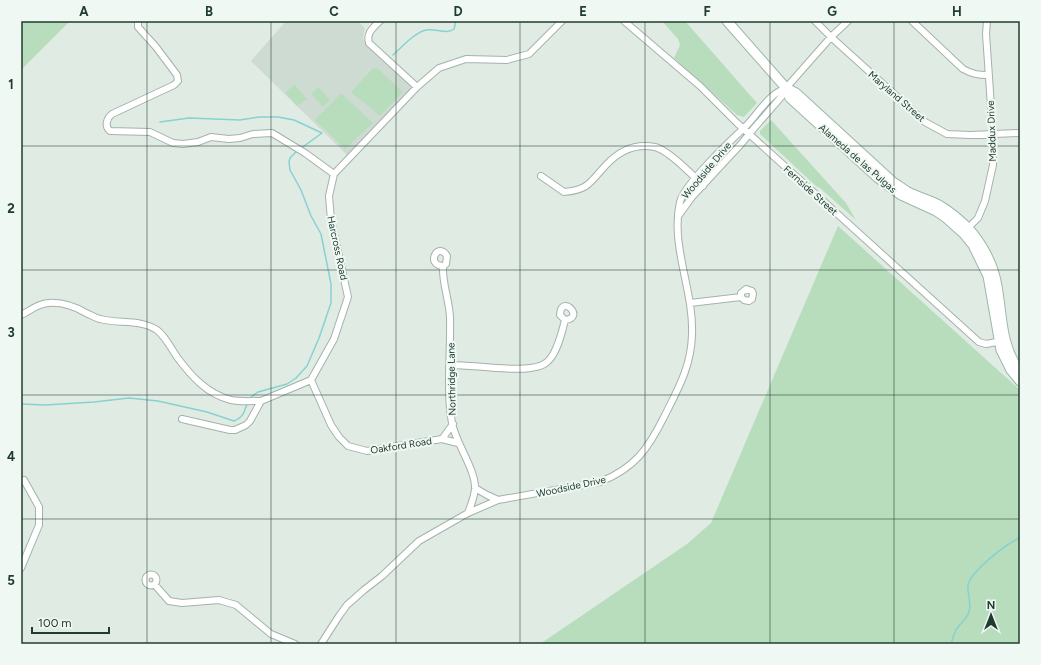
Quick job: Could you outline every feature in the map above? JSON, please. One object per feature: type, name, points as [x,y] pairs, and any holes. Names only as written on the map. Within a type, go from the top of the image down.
[{"type":"main road","name":"Alameda de las Pulgas","points":[[728,21],[786,88],[790,98],[878,178],[901,195],[936,211],[966,231],[978,242],[991,266],[996,281],[1001,341],[1005,360],[1020,382]]},
{"type":"main road","name":"Alameda de las Pulgas","points":[[1001,341],[1020,372]]},
{"type":"street","points":[[138,21],[138,27],[156,47],[177,75],[178,80],[174,85],[112,114],[108,118],[106,124],[107,129],[110,131],[150,132],[173,143],[183,144],[198,142],[211,137],[229,139],[240,138],[253,134],[272,133],[296,147],[334,174],[417,87],[439,68],[466,59],[507,60],[529,54],[562,21]]},
{"type":"street","points":[[380,21],[368,34],[369,43],[417,87]]},
{"type":"street","name":"Fernside Street","points":[[624,21],[700,86],[743,129],[979,342],[986,344],[1001,341]]},
{"type":"street","name":"Maryland Street","points":[[815,21],[925,122],[947,134],[993,135],[1020,133]]},
{"type":"street","points":[[786,88],[831,37],[848,21]]},
{"type":"street","points":[[912,21],[963,69],[969,73],[989,75]]},
{"type":"street","name":"Maddux Drive","points":[[966,231],[978,218],[985,201],[993,165],[993,135],[986,34],[987,21]]},
{"type":"street","name":"Woodside Drive","points":[[321,644],[347,605],[382,576],[419,541],[468,513],[498,500],[600,482],[619,473],[645,451],[656,433],[686,371],[690,358],[692,334],[690,303],[678,230],[680,201],[696,178],[734,136],[743,129],[777,91],[786,88]]},
{"type":"street","name":"Woodside Drive","points":[[678,216],[692,197],[742,143],[782,96],[786,88]]},
{"type":"street","points":[[541,176],[564,192],[577,191],[591,182],[616,155],[629,148],[640,146],[656,147],[668,154],[703,186]]},
{"type":"street","name":"Harcross Road","points":[[311,380],[334,339],[348,297],[331,220],[329,196],[334,174]]},
{"type":"street","name":"Northridge Lane","points":[[443,266],[442,274],[450,315],[450,406],[452,424],[458,443],[472,474],[475,488],[473,500],[468,513]]},
{"type":"street","points":[[690,303],[741,297]]},
{"type":"street","points":[[21,315],[46,303],[62,303],[100,319],[150,326],[158,331],[165,339],[188,372],[206,388],[219,396],[232,400],[261,401],[311,380]]},
{"type":"street","points":[[450,364],[525,369],[538,367],[547,362],[554,352],[562,334],[565,320]]},
{"type":"street","name":"Oakford Road","points":[[311,380],[332,425],[339,437],[348,446],[367,451],[442,439],[458,443]]},
{"type":"street","points":[[182,419],[235,430],[246,425],[250,421],[261,401]]},
{"type":"street","points":[[442,439],[452,424]]},
{"type":"street","points":[[21,568],[39,525],[39,507],[24,480]]},
{"type":"street","points":[[475,488],[498,500]]},
{"type":"street","points":[[155,585],[170,601],[182,603],[219,600],[236,605],[271,634],[295,644]]},
{"type":"shaded area","points":[[286,21],[358,21],[365,28],[363,39],[366,45],[413,88],[347,155],[251,61]]},
{"type":"green space","points":[[21,21],[70,21],[21,70]]},
{"type":"green space","points":[[662,21],[685,21],[757,103],[744,117],[737,115],[674,58],[680,45],[678,39]]},
{"type":"green space","points":[[373,68],[377,68],[403,92],[380,116],[351,92]]},
{"type":"green space","points":[[294,84],[307,99],[297,106],[285,93]]},
{"type":"green space","points":[[318,87],[330,100],[323,107],[311,94]]},
{"type":"green space","points":[[342,94],[373,123],[345,149],[315,120],[339,95]]},
{"type":"green space","points":[[771,120],[846,203],[856,220],[816,186],[760,134],[760,131]]},
{"type":"green space","points":[[838,226],[1020,390],[1020,644],[540,644],[687,544],[711,523]]},
{"type":"waterway","points":[[393,55],[417,34],[426,30],[451,31],[454,29],[456,21]]},
{"type":"waterway","points":[[160,122],[189,118],[240,120],[259,117],[278,117],[294,120],[322,133],[300,149]]},
{"type":"waterway","points":[[250,398],[258,392],[287,384],[296,378],[307,366],[319,338],[331,303],[331,284],[321,234],[290,170],[290,158],[297,151]]},
{"type":"waterway","points":[[21,404],[45,405],[129,398],[158,401],[207,412],[234,421],[241,416],[247,404]]},
{"type":"waterway","points":[[951,644],[958,627],[966,618],[970,609],[968,585],[971,579],[982,565],[990,558],[1007,545],[1020,538]]}]
